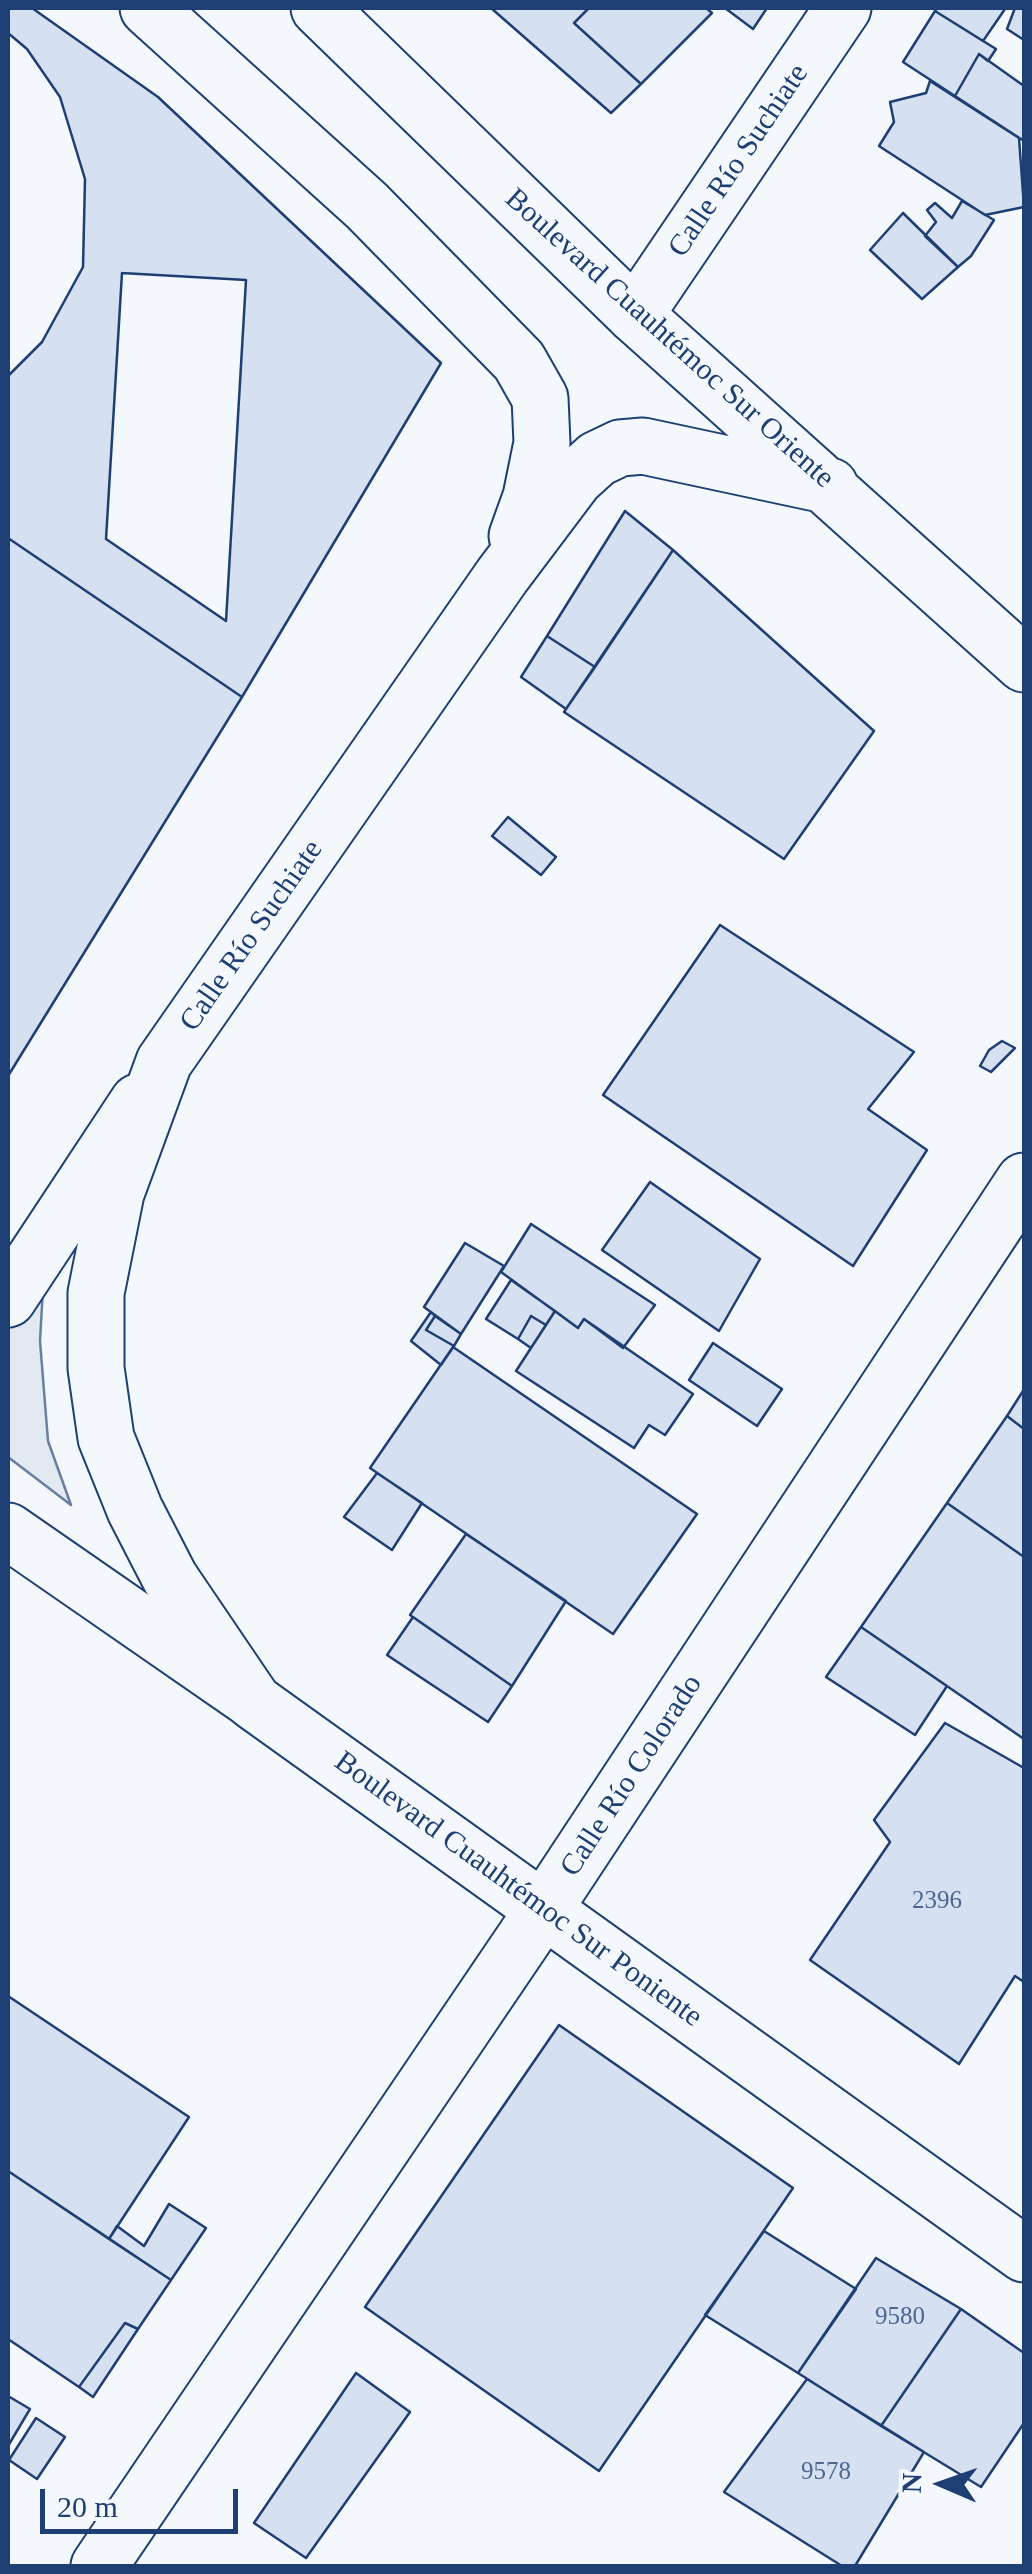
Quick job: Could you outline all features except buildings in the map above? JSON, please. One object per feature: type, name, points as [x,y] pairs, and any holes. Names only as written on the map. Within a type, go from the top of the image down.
[{"type":"main road","points":[[148,8],[380,218],[519,361],[540,398],[542,442],[531,497],[502,576]]},
{"type":"main road","name":"Boulevard Cuauhtémoc Sur Oriente","points":[[319,8],[635,315],[1024,664]]},
{"type":"main road","name":"Calle Río Suchiate","points":[[635,315],[842,8]]},
{"type":"main road","points":[[502,576],[575,479],[597,459],[620,448],[671,450],[830,486]]},
{"type":"main road","name":"Calle Río Suchiate","points":[[8,1299],[164,1062],[502,576]]},
{"type":"main road","points":[[164,1062],[116,1194],[96,1293],[96,1368],[106,1438],[134,1510],[170,1578],[254,1702]]},
{"type":"main road","name":"Calle Río Colorado","points":[[99,2566],[544,1909],[1024,1181]]},
{"type":"main road","name":"Boulevard Cuauhtémoc Sur Poniente","points":[[8,1532],[254,1702],[1024,2254]]},
{"type":"shaded area","points":[[44,1271],[40,1341],[48,1441],[71,1505],[8,1457],[8,1327]]}]
